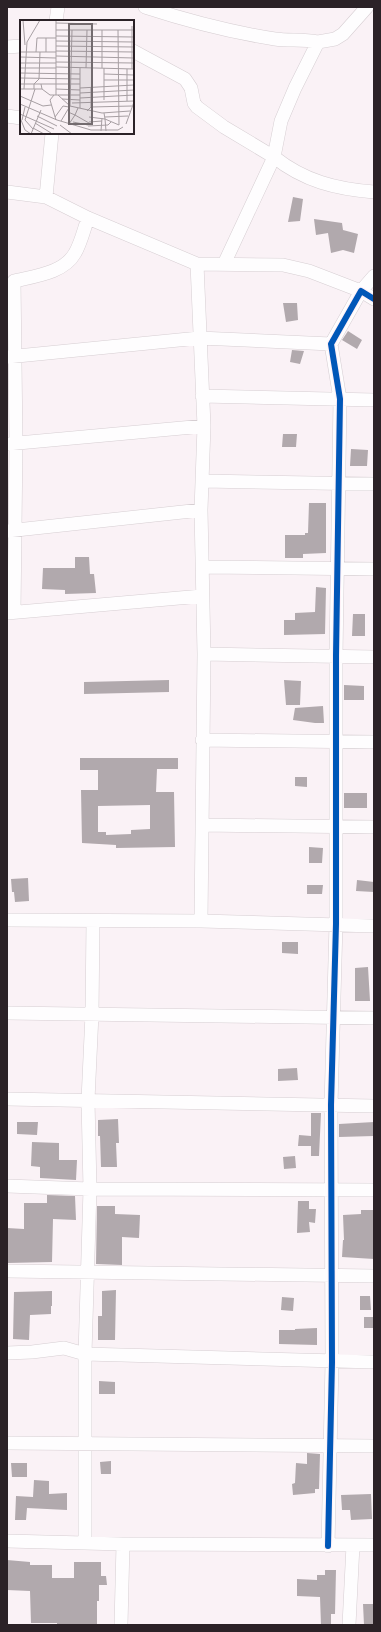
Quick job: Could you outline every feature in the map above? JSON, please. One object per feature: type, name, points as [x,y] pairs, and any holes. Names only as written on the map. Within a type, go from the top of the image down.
[{"type":"street","points":[[145,7],[187,21],[236,32],[280,40],[305,40],[318,42],[334,39],[343,34],[367,7]]},
{"type":"street","points":[[224,264],[274,157],[281,122],[295,88],[318,42]]},
{"type":"street","points":[[7,47],[20,46]]},
{"type":"street","points":[[134,52],[185,79],[191,88],[194,103],[197,107],[224,127],[274,157],[289,169],[329,186],[374,192]]},
{"type":"street","points":[[7,116],[20,118]]},
{"type":"street","points":[[46,197],[52,134]]},
{"type":"street","points":[[7,192],[46,197],[88,218],[197,264],[283,265],[309,271],[361,291],[374,299]]},
{"type":"street","points":[[88,218],[76,253],[69,262],[48,272],[11,278],[12,443],[10,612],[202,596]]},
{"type":"street","points":[[197,264],[204,426],[201,510],[204,654],[201,921]]},
{"type":"street","points":[[328,1546],[332,1362],[331,1105],[336,924],[336,656],[340,399],[331,344],[361,291],[374,276]]},
{"type":"street","points":[[12,357],[199,338],[331,344]]},
{"type":"street","points":[[202,396],[374,400]]},
{"type":"street","points":[[12,443],[204,426]]},
{"type":"street","points":[[202,482],[374,484]]},
{"type":"street","points":[[11,531],[201,510]]},
{"type":"street","points":[[202,567],[374,569]]},
{"type":"street","points":[[204,654],[374,656]]},
{"type":"street","points":[[202,740],[374,742]]},
{"type":"street","points":[[202,825],[374,827]]},
{"type":"street","points":[[7,920],[201,921],[374,926]]},
{"type":"street","points":[[85,1543],[85,1354],[90,1189],[88,1100],[92,1014],[93,921]]},
{"type":"street","points":[[7,1013],[374,1018]]},
{"type":"street","points":[[7,1099],[374,1106]]},
{"type":"street","points":[[7,1186],[90,1189],[374,1190]]},
{"type":"street","points":[[7,1271],[374,1276]]},
{"type":"street","points":[[7,1353],[64,1348],[85,1354],[374,1362]]},
{"type":"street","points":[[7,1443],[330,1444],[374,1446]]},
{"type":"street","points":[[7,1541],[122,1544],[374,1545]]},
{"type":"street","points":[[121,1625],[122,1544]]},
{"type":"street","points":[[349,1625],[352,1545]]},
{"type":"building","points":[[293,197],[303,199],[300,221],[288,222]]},
{"type":"building","points":[[314,219],[342,223],[343,230],[358,234],[354,253],[343,250],[331,253],[328,233],[316,235]]},
{"type":"building","points":[[283,303],[297,303],[298,320],[286,322]]},
{"type":"building","points":[[348,331],[362,340],[357,349],[342,340]]},
{"type":"building","points":[[292,350],[304,351],[300,364],[290,362]]},
{"type":"building","points":[[283,434],[297,434],[296,447],[282,447]]},
{"type":"building","points":[[351,449],[368,450],[367,466],[350,466]]},
{"type":"building","points":[[309,503],[326,503],[326,553],[303,554],[303,558],[285,558],[285,535],[305,535],[305,533],[308,533]]},
{"type":"building","points":[[75,557],[89,557],[90,574],[94,574],[96,593],[65,594],[65,590],[42,589],[43,568],[75,568]]},
{"type":"building","points":[[316,587],[326,588],[325,634],[284,635],[284,620],[295,620],[295,613],[315,612]]},
{"type":"building","points":[[353,614],[365,614],[365,636],[352,636]]},
{"type":"building","points":[[169,680],[169,692],[84,694],[84,682]]},
{"type":"building","points":[[284,680],[301,681],[300,705],[286,705]]},
{"type":"building","points":[[344,685],[364,686],[364,700],[344,700]]},
{"type":"building","points":[[323,706],[324,723],[293,720],[295,708]]},
{"type":"building","points":[[80,758],[178,758],[178,769],[157,769],[156,792],[174,792],[175,847],[116,848],[116,845],[82,843],[81,790],[98,790],[98,770],[80,770]],"holes":[[[150,805],[150,829],[131,830],[131,834],[106,835],[106,832],[98,832],[98,806]]]},
{"type":"building","points":[[295,777],[307,777],[307,787],[295,786]]},
{"type":"building","points":[[344,793],[367,793],[367,808],[344,808]]},
{"type":"building","points":[[309,847],[323,848],[322,863],[309,863]]},
{"type":"building","points":[[28,878],[29,901],[15,902],[14,892],[12,892],[11,879]]},
{"type":"building","points":[[357,880],[374,882],[374,892],[356,891]]},
{"type":"building","points":[[307,885],[323,885],[322,894],[307,894]]},
{"type":"building","points":[[282,942],[298,942],[298,954],[282,953]]},
{"type":"building","points":[[368,967],[370,1001],[355,1001],[355,968]]},
{"type":"building","points":[[297,1068],[298,1080],[278,1081],[278,1069]]},
{"type":"building","points":[[311,1113],[321,1113],[319,1156],[311,1156],[311,1146],[298,1146],[299,1135],[311,1136]]},
{"type":"building","points":[[118,1119],[119,1143],[116,1143],[117,1167],[101,1167],[98,1120]]},
{"type":"building","points":[[17,1122],[38,1122],[37,1135],[17,1134]]},
{"type":"building","points":[[374,1122],[374,1136],[339,1137],[339,1124]]},
{"type":"building","points":[[32,1142],[59,1143],[59,1160],[77,1160],[76,1180],[40,1178],[40,1167],[31,1166]]},
{"type":"building","points":[[295,1156],[296,1168],[284,1169],[283,1157]]},
{"type":"building","points":[[47,1195],[75,1196],[76,1220],[53,1219],[52,1262],[7,1263],[7,1228],[24,1229],[24,1203],[47,1203]]},
{"type":"building","points":[[298,1201],[309,1201],[309,1209],[316,1209],[315,1223],[309,1222],[310,1232],[297,1233]]},
{"type":"building","points":[[97,1206],[115,1206],[115,1214],[140,1215],[139,1238],[122,1237],[122,1265],[96,1264]]},
{"type":"building","points":[[361,1210],[374,1210],[374,1259],[342,1257],[344,1240],[343,1215],[361,1214]]},
{"type":"building","points":[[116,1290],[115,1340],[98,1340],[98,1316],[102,1316],[102,1291]]},
{"type":"building","points":[[52,1291],[51,1314],[30,1315],[29,1340],[13,1339],[14,1292]]},
{"type":"building","points":[[360,1296],[370,1296],[371,1310],[360,1310]]},
{"type":"building","points":[[282,1297],[294,1298],[293,1311],[281,1310]]},
{"type":"building","points":[[364,1317],[374,1317],[374,1328],[364,1328]]},
{"type":"building","points":[[317,1328],[317,1345],[279,1344],[279,1330]]},
{"type":"building","points":[[99,1381],[115,1382],[115,1394],[99,1394]]},
{"type":"building","points":[[307,1453],[320,1454],[319,1489],[315,1489],[315,1493],[293,1495],[292,1484],[295,1483],[296,1463],[307,1464]]},
{"type":"building","points":[[111,1461],[111,1474],[101,1474],[100,1462]]},
{"type":"building","points":[[11,1463],[27,1463],[27,1477],[12,1477]]},
{"type":"building","points":[[34,1480],[49,1481],[49,1494],[67,1493],[67,1510],[27,1508],[26,1520],[15,1520],[16,1496],[33,1497]]},
{"type":"building","points":[[371,1494],[372,1519],[351,1520],[350,1510],[342,1510],[341,1495]]},
{"type":"building","points":[[7,1560],[30,1562],[30,1565],[52,1565],[52,1578],[74,1578],[74,1562],[101,1562],[101,1576],[106,1576],[107,1585],[99,1585],[97,1625],[57,1625],[57,1623],[31,1623],[30,1591],[7,1590]]},
{"type":"building","points":[[325,1570],[336,1570],[335,1614],[331,1614],[331,1625],[321,1625],[320,1597],[297,1596],[297,1579],[317,1580],[317,1575],[325,1575]]},
{"type":"building","points":[[363,1604],[374,1604],[374,1625],[364,1625]]},
{"type":"cycle path","points":[[328,1546],[332,1362],[331,1105],[336,924],[336,656],[340,399],[331,344],[361,291],[374,299]]}]
